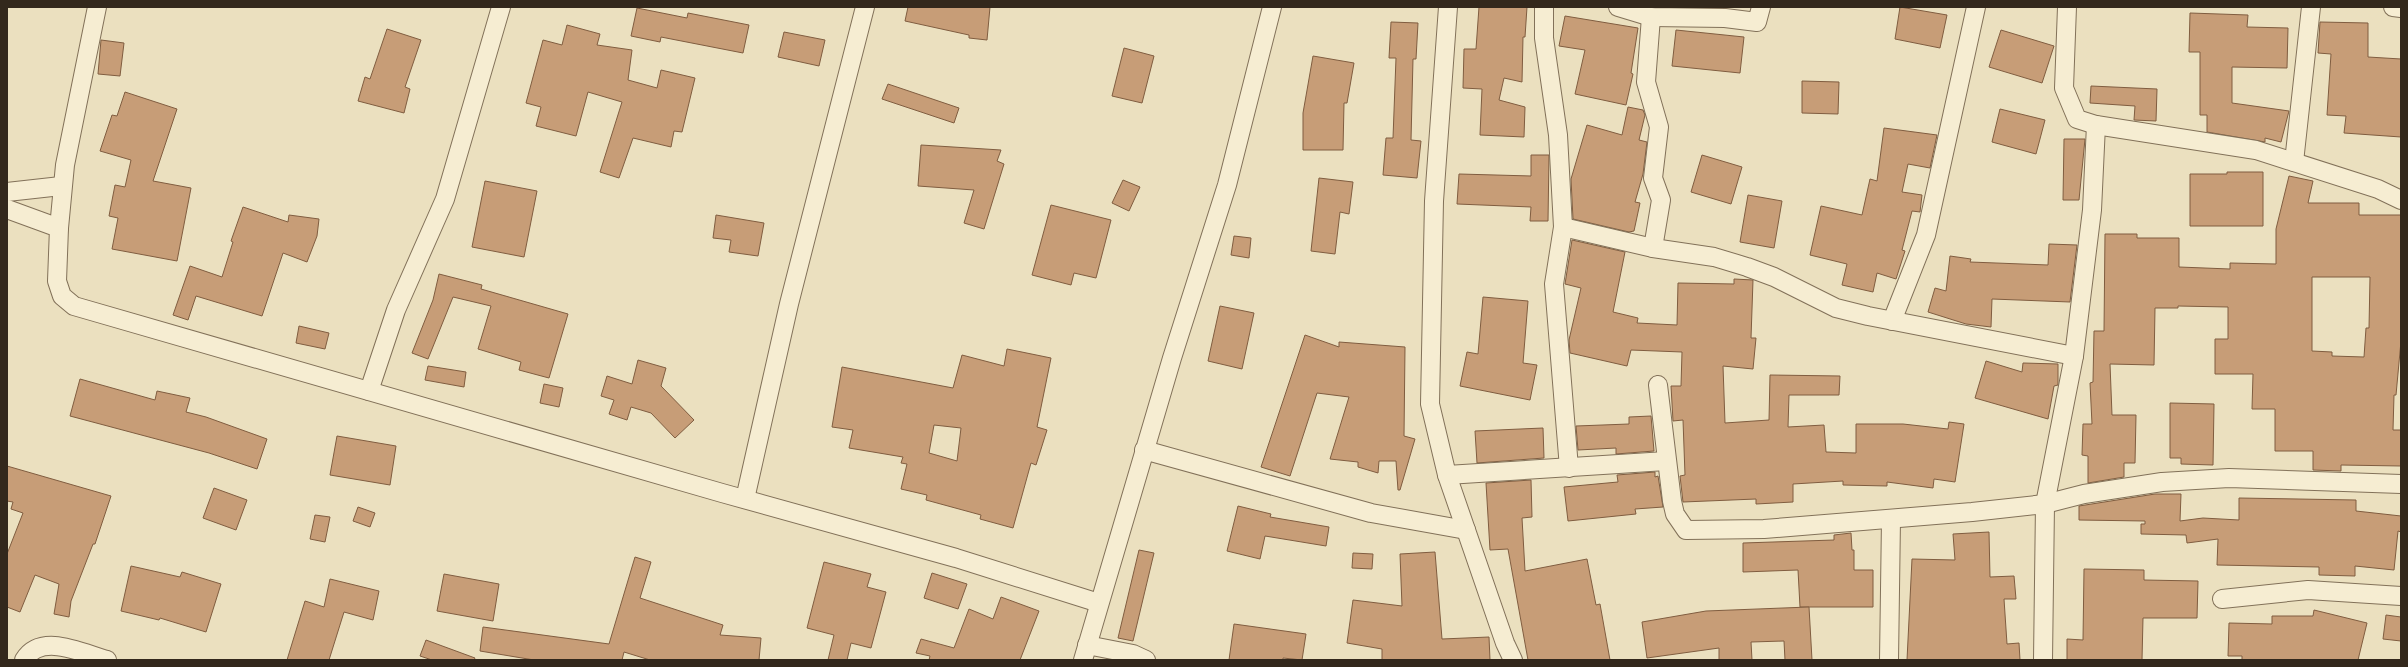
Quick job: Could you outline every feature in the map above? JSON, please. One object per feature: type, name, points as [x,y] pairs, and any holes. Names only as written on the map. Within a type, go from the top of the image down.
[{"type":"street","points":[[97,7],[61,186],[57,281],[62,296],[74,306],[745,499],[956,558],[1099,603]]},
{"type":"street","points":[[369,391],[396,310],[445,199],[501,7]]},
{"type":"street","points":[[745,499],[789,304],[865,7]]},
{"type":"street","points":[[1146,660],[1134,654],[1085,653],[1144,450],[1227,185],[1272,7]]},
{"type":"street","points":[[1448,7],[1434,201],[1430,404],[1447,475],[1505,643],[1513,660]]},
{"type":"street","points":[[1544,7],[1544,38],[1558,135],[1563,227],[1554,284],[1569,468]]},
{"type":"street","points":[[1618,7],[1651,17],[1725,18],[1757,22],[1761,7]]},
{"type":"street","points":[[1892,321],[1926,235],[1976,7]]},
{"type":"street","points":[[2067,7],[2064,88],[2077,119],[2096,125],[2256,150],[2378,189],[2401,200]]},
{"type":"street","points":[[2294,162],[2311,7]]},
{"type":"street","points":[[2393,7],[2401,8]]},
{"type":"street","points":[[1651,17],[1646,82],[1660,127],[1653,178],[1661,200],[1653,248]]},
{"type":"street","points":[[2043,660],[2045,504],[2074,356],[2092,210],[2096,125]]},
{"type":"street","points":[[7,192],[61,186]]},
{"type":"street","points":[[7,209],[59,228]]},
{"type":"street","points":[[1563,227],[1653,248],[1714,257],[1774,277],[1836,308],[1892,321],[2074,356]]},
{"type":"street","points":[[1658,386],[1666,461],[1675,514],[1686,530],[1764,529],[1891,519],[2045,504],[2084,494],[2155,483],[2222,478],[2401,484]]},
{"type":"street","points":[[1144,450],[1371,513],[1466,530]]},
{"type":"street","points":[[1447,475],[1666,461]]},
{"type":"street","points":[[1889,660],[1891,519]]},
{"type":"street","points":[[2222,599],[2308,590],[2401,596]]},
{"type":"street","points":[[24,660],[29,652],[40,647],[58,646],[107,660]]},
{"type":"building","points":[[908,7],[990,7],[987,40],[969,38],[969,35],[905,21]]},
{"type":"building","points":[[1479,7],[1527,7],[1525,37],[1523,37],[1522,82],[1504,78],[1499,100],[1525,107],[1524,137],[1480,135],[1482,89],[1463,88],[1464,49],[1476,49]]},
{"type":"building","points":[[1900,7],[1947,15],[1940,48],[1895,39]]},
{"type":"building","points":[[637,8],[687,18],[688,13],[749,25],[743,53],[661,37],[660,42],[631,36]]},
{"type":"building","points":[[2190,13],[2248,15],[2247,27],[2288,28],[2287,68],[2232,67],[2232,103],[2289,111],[2281,142],[2265,138],[2265,142],[2207,132],[2207,115],[2200,115],[2200,52],[2189,52]]},
{"type":"building","points":[[1565,16],[1638,28],[1631,73],[1633,74],[1626,105],[1575,94],[1585,50],[1559,46]]},
{"type":"building","points":[[1391,22],[1418,23],[1416,59],[1413,59],[1411,140],[1421,141],[1417,178],[1383,175],[1386,138],[1393,138],[1396,58],[1389,58]]},
{"type":"building","points":[[2320,22],[2368,23],[2368,57],[2401,59],[2401,137],[2344,133],[2346,116],[2327,115],[2331,54],[2318,53]]},
{"type":"building","points":[[567,25],[600,34],[597,45],[632,50],[628,80],[657,88],[661,70],[695,78],[682,132],[674,131],[671,147],[633,138],[619,178],[600,172],[622,102],[588,92],[576,136],[536,126],[541,107],[526,103],[543,40],[562,45]]},
{"type":"building","points":[[387,29],[421,40],[405,87],[410,89],[404,113],[358,101],[365,77],[370,79]]},
{"type":"building","points":[[1676,30],[1744,37],[1740,73],[1672,66]]},
{"type":"building","points":[[2001,30],[2054,46],[2042,83],[1989,67]]},
{"type":"building","points":[[784,32],[825,40],[819,66],[778,57]]},
{"type":"building","points":[[101,40],[124,43],[120,76],[98,74]]},
{"type":"building","points":[[1124,48],[1154,56],[1142,103],[1112,96]]},
{"type":"building","points":[[1313,56],[1354,63],[1347,103],[1344,103],[1343,150],[1303,150],[1303,113]]},
{"type":"building","points":[[1802,81],[1839,82],[1838,114],[1802,113]]},
{"type":"building","points":[[888,84],[959,108],[954,123],[882,99]]},
{"type":"building","points":[[2091,86],[2157,89],[2156,121],[2134,120],[2135,106],[2090,103]]},
{"type":"building","points":[[125,92],[177,109],[153,181],[191,188],[177,261],[112,249],[118,218],[109,216],[115,185],[125,187],[131,160],[100,151],[112,115],[117,116]]},
{"type":"building","points":[[1628,107],[1643,110],[1645,115],[1639,140],[1647,142],[1643,174],[1635,202],[1640,203],[1634,231],[1629,232],[1573,219],[1571,179],[1587,125],[1622,135]]},
{"type":"building","points":[[2000,109],[2045,120],[2036,154],[1992,142]]},
{"type":"building","points":[[1884,128],[1937,135],[1930,168],[1908,164],[1902,192],[1922,195],[1920,212],[1912,211],[1902,250],[1905,251],[1896,279],[1877,273],[1873,292],[1842,285],[1847,264],[1810,255],[1821,206],[1862,215],[1870,179],[1877,181]]},
{"type":"building","points":[[2064,139],[2085,139],[2079,200],[2063,200]]},
{"type":"building","points":[[921,145],[1001,150],[997,161],[1004,164],[984,229],[964,223],[974,190],[918,186]]},
{"type":"building","points":[[1531,155],[1549,155],[1548,221],[1530,221],[1531,207],[1457,204],[1459,174],[1531,176]]},
{"type":"building","points":[[1702,155],[1742,167],[1731,204],[1691,192]]},
{"type":"building","points":[[2227,172],[2263,172],[2263,226],[2190,226],[2190,174],[2227,174]]},
{"type":"building","points":[[2289,176],[2313,181],[2308,203],[2359,203],[2359,215],[2401,215],[2401,341],[2396,395],[2394,395],[2393,430],[2401,430],[2401,466],[2341,465],[2341,471],[2313,470],[2313,451],[2275,451],[2275,409],[2252,409],[2253,374],[2215,374],[2215,339],[2228,339],[2228,307],[2178,306],[2178,308],[2155,308],[2154,365],[2110,364],[2112,415],[2136,415],[2135,463],[2124,463],[2124,477],[2088,483],[2088,456],[2082,455],[2083,424],[2092,424],[2090,383],[2093,382],[2094,331],[2104,331],[2105,234],[2137,234],[2137,238],[2179,238],[2179,267],[2230,269],[2230,263],[2276,264],[2276,229]],"holes":[[[2312,277],[2370,277],[2369,328],[2366,328],[2364,357],[2332,356],[2332,352],[2312,351]]]},
{"type":"building","points":[[1319,178],[1353,182],[1349,214],[1340,212],[1335,254],[1311,251]]},
{"type":"building","points":[[1123,180],[1140,187],[1129,211],[1112,203]]},
{"type":"building","points":[[485,181],[537,191],[524,257],[472,247]]},
{"type":"building","points":[[1748,195],[1782,201],[1774,248],[1740,242]]},
{"type":"building","points":[[1051,205],[1111,220],[1096,278],[1074,273],[1071,285],[1032,275]]},
{"type":"building","points":[[243,207],[288,222],[289,215],[319,219],[317,236],[307,262],[283,253],[262,316],[196,296],[188,320],[173,315],[190,266],[222,277],[233,242],[231,241]]},
{"type":"building","points":[[716,215],[764,223],[758,256],[729,252],[731,240],[713,238]]},
{"type":"building","points":[[1234,236],[1251,238],[1249,258],[1231,255]]},
{"type":"building","points":[[1572,240],[1625,252],[1613,312],[1638,318],[1637,323],[1677,325],[1678,283],[1734,284],[1734,279],[1753,280],[1751,338],[1756,338],[1753,369],[1723,366],[1725,423],[1769,420],[1770,375],[1840,376],[1839,395],[1789,395],[1788,427],[1824,425],[1826,452],[1856,453],[1856,424],[1903,424],[1948,429],[1949,422],[1964,424],[1955,482],[1934,479],[1933,488],[1887,482],[1887,486],[1843,485],[1843,481],[1793,484],[1793,502],[1756,504],[1756,499],[1683,502],[1680,476],[1685,475],[1683,420],[1673,421],[1671,386],[1681,386],[1682,352],[1631,350],[1627,366],[1570,353],[1569,340],[1581,288],[1565,284]]},
{"type":"building","points":[[2049,244],[2077,245],[2070,302],[1992,299],[1991,327],[1966,324],[1928,312],[1935,288],[1946,291],[1950,256],[1971,259],[1970,262],[2048,265]]},
{"type":"building","points":[[439,274],[482,285],[481,289],[568,314],[549,378],[519,370],[521,362],[478,349],[491,306],[453,297],[428,359],[412,353],[433,300]]},
{"type":"building","points":[[1483,297],[1528,301],[1523,363],[1537,365],[1530,400],[1460,386],[1467,352],[1478,354]]},
{"type":"building","points":[[1220,306],[1254,313],[1242,369],[1208,361]]},
{"type":"building","points":[[299,326],[329,333],[325,349],[296,343]]},
{"type":"building","points":[[1305,335],[1339,347],[1339,342],[1405,347],[1404,436],[1415,439],[1400,490],[1398,490],[1396,461],[1379,461],[1378,473],[1358,467],[1358,462],[1330,459],[1349,397],[1317,393],[1290,476],[1261,467]]},
{"type":"building","points":[[1007,349],[1051,358],[1037,427],[1047,430],[1036,465],[1031,463],[1013,528],[980,519],[981,515],[926,500],[927,495],[901,489],[907,464],[901,463],[903,457],[849,448],[853,430],[832,427],[842,367],[953,388],[962,355],[1004,366]],"holes":[[[934,425],[961,428],[957,461],[929,453]]]},
{"type":"building","points":[[638,360],[666,368],[661,386],[694,420],[675,438],[651,413],[631,407],[627,420],[609,414],[614,400],[601,396],[607,376],[632,384]]},
{"type":"building","points":[[1986,361],[2022,372],[2023,363],[2058,364],[2058,385],[2054,386],[2048,419],[1975,398]]},
{"type":"building","points":[[428,366],[466,372],[464,387],[425,380]]},
{"type":"building","points":[[80,379],[155,400],[157,391],[190,398],[186,412],[206,417],[267,439],[257,469],[209,453],[70,416]]},
{"type":"building","points":[[544,384],[563,388],[559,407],[540,403]]},
{"type":"building","points":[[2170,403],[2214,404],[2213,465],[2181,464],[2181,458],[2170,458]]},
{"type":"building","points":[[1651,416],[1654,451],[1616,454],[1616,448],[1578,450],[1576,426],[1629,424],[1629,417]]},
{"type":"building","points":[[1543,428],[1544,458],[1477,463],[1475,431]]},
{"type":"building","points":[[337,436],[396,446],[390,485],[330,475]]},
{"type":"building","points":[[7,466],[111,496],[95,544],[93,544],[71,601],[69,617],[54,614],[59,584],[35,575],[20,612],[7,607],[7,554],[23,513],[11,509],[13,502],[7,501]]},
{"type":"building","points":[[1655,472],[1655,477],[1658,476],[1663,507],[1635,509],[1636,514],[1568,521],[1564,487],[1618,482],[1617,475]]},
{"type":"building","points":[[1531,480],[1532,517],[1522,518],[1525,571],[1587,559],[1596,605],[1600,604],[1610,660],[1528,660],[1508,549],[1490,550],[1486,483]]},
{"type":"building","points":[[214,488],[247,500],[236,530],[203,518]]},
{"type":"building","points":[[2155,494],[2181,494],[2180,521],[2203,518],[2239,520],[2239,498],[2356,500],[2356,511],[2401,516],[2401,532],[2398,531],[2394,570],[2355,566],[2355,576],[2319,575],[2319,567],[2217,565],[2218,539],[2187,543],[2186,535],[2141,534],[2141,524],[2145,524],[2145,521],[2079,520],[2079,506]]},
{"type":"building","points":[[1238,506],[1271,514],[1270,517],[1329,527],[1326,546],[1265,536],[1260,559],[1227,551]]},
{"type":"building","points":[[358,507],[375,513],[370,527],[353,521]]},
{"type":"building","points":[[315,515],[330,517],[325,542],[310,539]]},
{"type":"building","points":[[1989,532],[1990,577],[2014,576],[2016,599],[2004,599],[2007,644],[2019,643],[2020,660],[1907,660],[1912,559],[1955,560],[1953,534]]},
{"type":"building","points":[[1851,533],[1852,550],[1854,550],[1854,570],[1873,570],[1873,607],[1800,607],[1798,570],[1743,572],[1743,543],[1834,540],[1834,535]]},
{"type":"building","points":[[1139,550],[1154,553],[1133,641],[1118,638]]},
{"type":"building","points":[[1435,552],[1442,639],[1489,637],[1490,660],[1382,660],[1382,649],[1347,643],[1353,600],[1402,606],[1400,554]]},
{"type":"building","points":[[1353,553],[1373,554],[1372,569],[1352,568]]},
{"type":"building","points":[[635,557],[651,562],[640,598],[723,625],[720,635],[761,638],[759,660],[650,660],[624,652],[622,660],[534,660],[480,651],[483,627],[609,644]]},
{"type":"building","points":[[824,562],[871,574],[867,587],[886,592],[871,648],[851,643],[847,660],[828,660],[834,635],[807,628]]},
{"type":"building","points":[[131,566],[180,577],[182,572],[221,584],[206,632],[160,618],[159,620],[121,611]]},
{"type":"building","points":[[2084,569],[2144,570],[2144,580],[2198,581],[2197,618],[2143,618],[2142,660],[2067,660],[2067,639],[2083,640]]},
{"type":"building","points":[[932,573],[967,584],[958,609],[924,598]]},
{"type":"building","points":[[444,574],[499,584],[493,621],[437,611]]},
{"type":"building","points":[[330,579],[379,591],[373,620],[344,612],[329,660],[287,660],[305,601],[324,607]]},
{"type":"building","points":[[1001,597],[1039,611],[1020,660],[929,660],[930,656],[916,653],[921,639],[954,648],[969,609],[993,619]]},
{"type":"building","points":[[1809,607],[1812,660],[1785,660],[1784,641],[1751,642],[1752,660],[1719,660],[1719,648],[1647,658],[1642,622],[1706,611]]},
{"type":"building","points":[[2314,610],[2367,623],[2358,660],[2242,660],[2242,656],[2228,656],[2229,623],[2272,624],[2272,616],[2313,616]]},
{"type":"building","points":[[2386,615],[2401,617],[2401,641],[2383,639]]},
{"type":"building","points":[[1234,624],[1306,634],[1302,660],[1283,658],[1283,660],[1229,660]]},
{"type":"building","points":[[426,640],[475,658],[474,660],[432,660],[420,656]]}]
